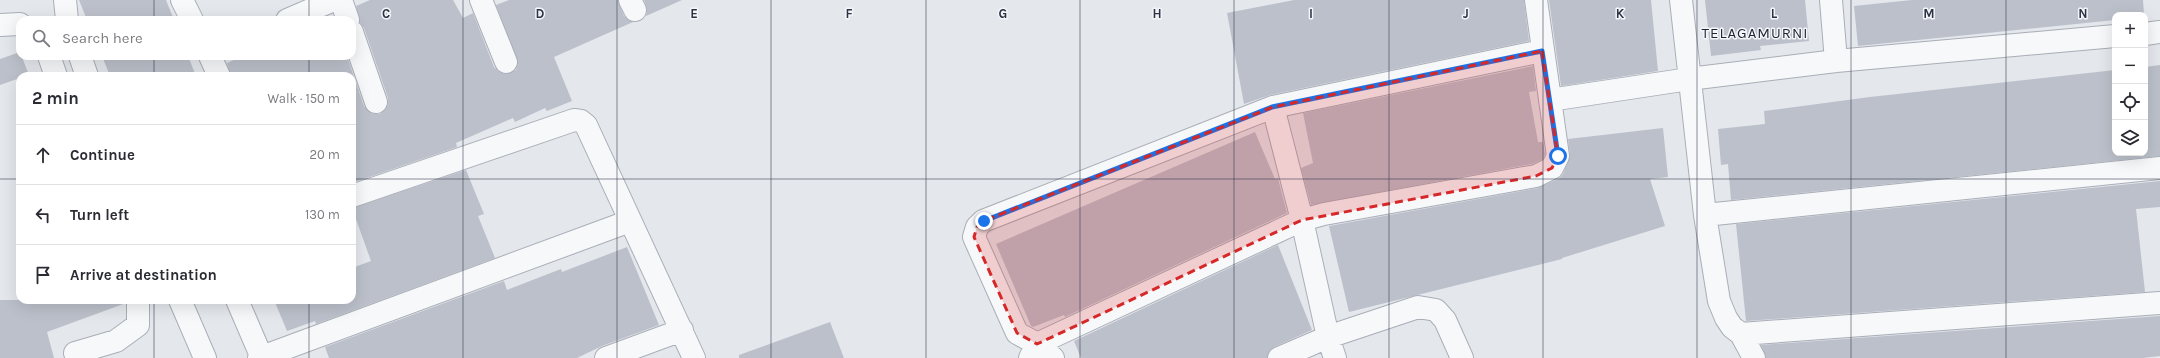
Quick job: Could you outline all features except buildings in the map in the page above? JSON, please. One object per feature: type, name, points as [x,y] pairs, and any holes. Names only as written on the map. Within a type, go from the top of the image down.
[{"type":"street","points":[[65,0],[67,16]]},
{"type":"street","points":[[182,0],[190,16]]},
{"type":"street","points":[[296,16],[334,0]]},
{"type":"street","points":[[341,0],[347,16]]},
{"type":"street","points":[[481,0],[506,62]]},
{"type":"street","points":[[1536,0],[1558,156],[1552,168],[1536,176],[1324,214],[1302,220],[1040,353],[1017,333],[974,237],[977,227],[984,221],[1272,107],[1542,51]]},
{"type":"street","points":[[1681,0],[1705,215],[1719,301],[1729,322],[1741,334],[1754,358]]},
{"type":"street","points":[[1830,0],[1836,61]]},
{"type":"street","points":[[0,25],[16,24]]},
{"type":"street","points":[[2148,34],[2160,32]]},
{"type":"street","points":[[1550,100],[1689,79],[1836,61],[2112,36]]},
{"type":"street","points":[[356,44],[376,102]]},
{"type":"street","points":[[50,60],[55,72]]},
{"type":"street","points":[[82,60],[86,72]]},
{"type":"street","points":[[212,60],[218,72]]},
{"type":"street","points":[[1272,107],[1302,220],[1328,337],[1335,358]]},
{"type":"street","points":[[356,195],[574,120],[581,121],[586,125],[694,358]]},
{"type":"street","points":[[1705,215],[2160,168]]},
{"type":"street","points":[[239,304],[261,358],[630,221]]},
{"type":"street","points":[[1741,334],[2160,303]]},
{"type":"street","points":[[75,353],[116,341],[138,325],[138,304]]},
{"type":"street","points":[[182,304],[205,358]]},
{"type":"street","points":[[1279,358],[1328,337],[1418,307],[1436,310],[1445,320],[1462,358]]},
{"type":"street","points":[[606,358],[682,330]]},
{"type":"highlighted area","points":[[1542,51],[1558,156],[1552,168],[1536,176],[1302,220],[1037,344],[1017,333],[974,237],[977,227],[983,221],[1273,107]]},
{"type":"district","name":"TELAGAMURNI","points":[[1755,33]]},
{"type":"route","points":[[984,221],[1272,107],[1542,51],[1558,156]]}]
